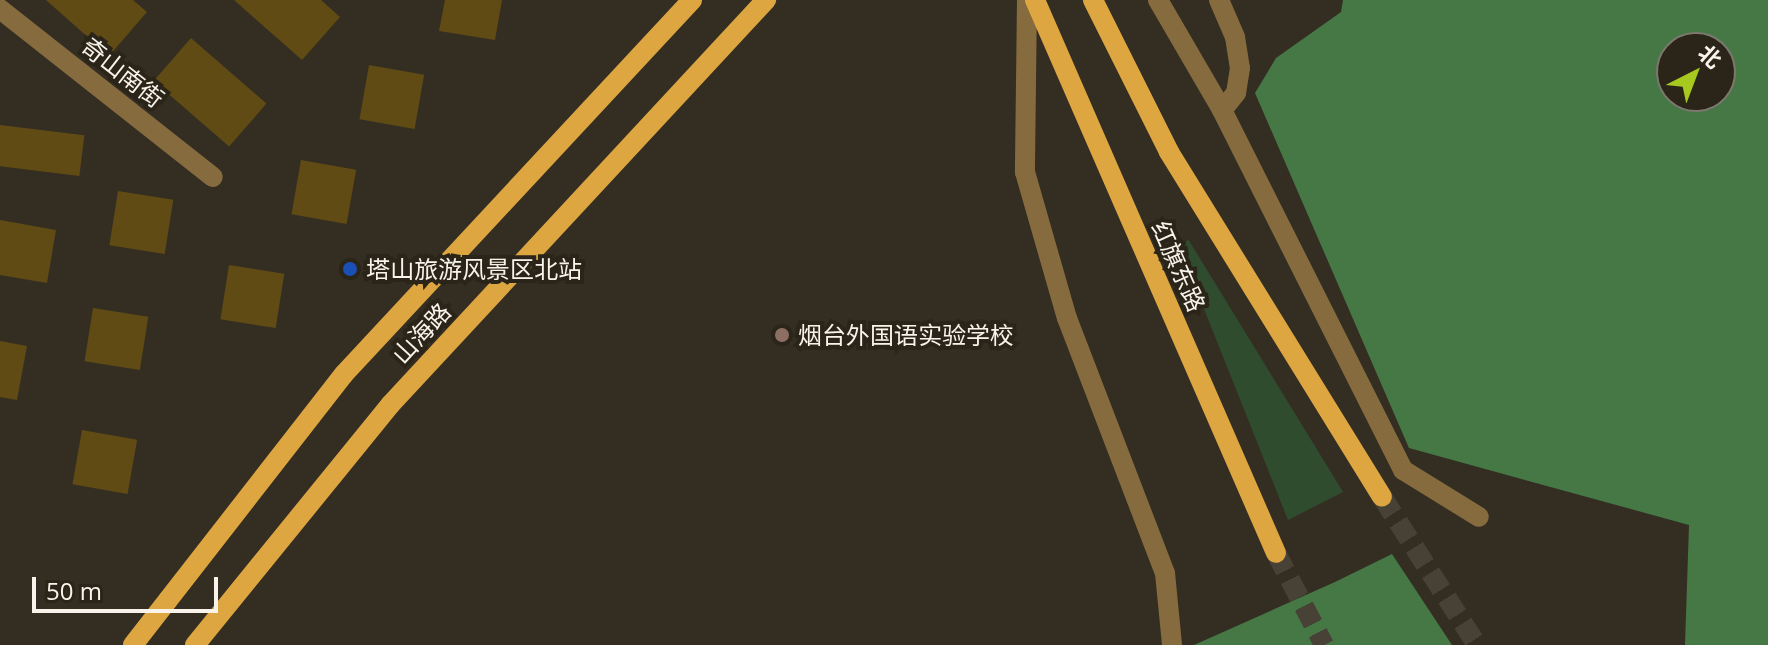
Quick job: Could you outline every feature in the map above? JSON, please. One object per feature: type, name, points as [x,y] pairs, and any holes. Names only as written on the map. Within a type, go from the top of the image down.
[{"type":"main road","name":"山海路","points":[[133,645],[344,374],[692,0]]},
{"type":"main road","name":"山海路","points":[[195,645],[390,405],[766,0]]},
{"type":"main road","name":"红旗东路","points":[[1035,0],[1276,553]]},
{"type":"main road","name":"红旗东路","points":[[1093,0],[1177,165],[1382,497]]},
{"type":"street","points":[[1027,0],[1025,172],[1067,318],[1165,573],[1172,645]]},
{"type":"street","points":[[1158,0],[1222,110],[1403,470],[1479,517]]},
{"type":"street","points":[[1219,0],[1235,37],[1240,68],[1236,93],[1222,110]]},
{"type":"street","name":"奇山南街","points":[[0,9],[213,177]]},
{"type":"green space","points":[[1343,0],[1768,0],[1768,645],[1685,645],[1689,525],[1409,448],[1255,93],[1276,58],[1341,12]]},
{"type":"green space","points":[[1188,239],[1343,492],[1288,520],[1181,251]]},
{"type":"green space","points":[[1392,554],[1452,645],[1194,645],[1335,582]]},
{"type":"building","points":[[46,0],[133,0],[147,12],[109,56]]},
{"type":"building","points":[[234,0],[321,0],[340,17],[302,60]]},
{"type":"building","points":[[445,0],[502,0],[495,40],[439,31]]},
{"type":"building","points":[[191,38],[266,104],[229,147],[154,81]]},
{"type":"building","points":[[369,65],[424,75],[415,129],[359,119]]},
{"type":"building","points":[[0,125],[84,135],[79,176],[0,166]]},
{"type":"building","points":[[301,160],[356,170],[347,224],[291,214]]},
{"type":"building","points":[[118,191],[173,200],[165,254],[109,245]]},
{"type":"building","points":[[0,220],[56,230],[47,283],[0,275]]},
{"type":"building","points":[[229,265],[284,274],[276,328],[220,319]]},
{"type":"building","points":[[93,308],[148,317],[140,370],[85,361]]},
{"type":"building","points":[[0,341],[27,346],[17,400],[0,397]]},
{"type":"building","points":[[82,430],[137,440],[128,494],[72,484]]},
{"type":"tunnel","points":[[1382,497],[1477,645]]},
{"type":"tunnel","points":[[1276,553],[1324,645]]},
{"type":"place","name":"塔山旅游风景区北站","points":[[350,269]]},
{"type":"place","name":"烟台外国语实验学校","points":[[782,335]]}]
